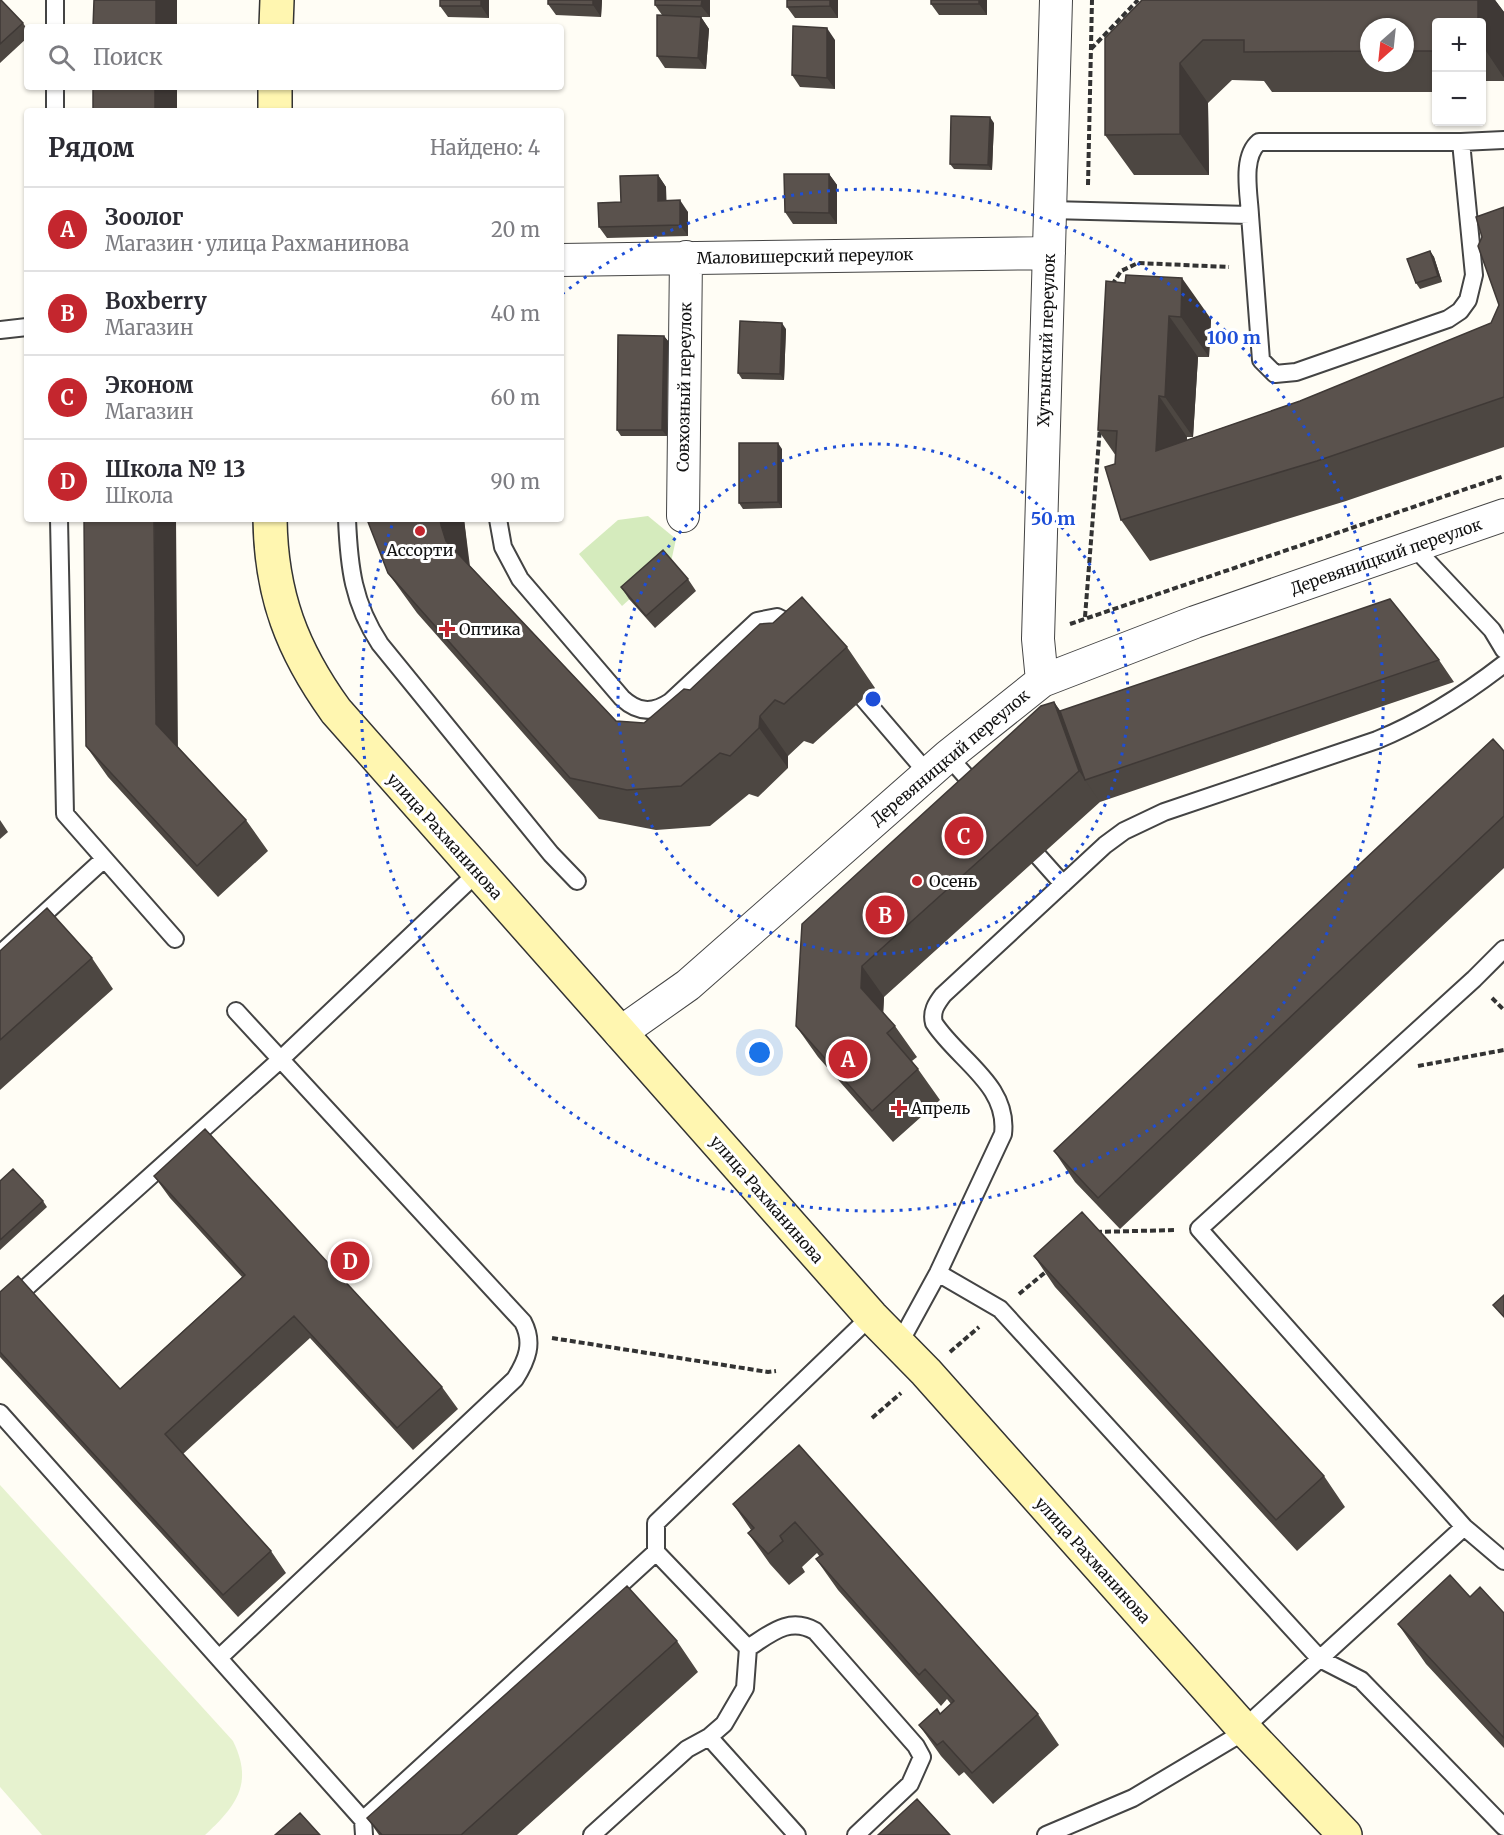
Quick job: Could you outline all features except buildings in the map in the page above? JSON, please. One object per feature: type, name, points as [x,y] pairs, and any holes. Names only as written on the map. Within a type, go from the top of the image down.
[{"type":"street","points":[[276,24],[277,0]]},
{"type":"street","name":"Хутынский переулок","points":[[1042,681],[1038,639],[1056,0]]},
{"type":"street","points":[[275,90],[275,108]]},
{"type":"street","name":"Маловишерский переулок","points":[[564,260],[1049,253]]},
{"type":"street","name":"Совхозный переулок","points":[[683,516],[686,257]]},
{"type":"street","name":"Деревяницкий переулок","points":[[620,1033],[688,985],[938,765],[1042,681],[1195,622],[1504,515]]},
{"type":"street","name":"улица Рахманинова","points":[[270,522],[276,588],[296,647],[314,680],[349,726],[871,1316],[926,1372],[1244,1729],[1345,1835]]},
{"type":"lane","points":[[55,0],[55,24]]},
{"type":"lane","points":[[55,90],[55,108]]},
{"type":"lane","points":[[1461,142],[1474,275],[1468,300],[1460,311],[1448,319],[1296,372],[1275,374],[1262,360],[1250,215],[1249,160],[1254,146],[1259,142],[1504,140]]},
{"type":"lane","points":[[1050,210],[1250,215]]},
{"type":"lane","points":[[0,330],[24,327]]},
{"type":"lane","points":[[59,522],[65,814],[175,939]]},
{"type":"lane","points":[[347,522],[351,570],[365,621],[380,644],[544,845],[577,880]]},
{"type":"lane","points":[[499,522],[503,547],[520,579],[622,698],[638,709],[656,710],[670,702],[757,621],[777,617],[789,622],[809,638]]},
{"type":"lane","points":[[1413,546],[1492,630],[1504,650]]},
{"type":"lane","points":[[898,1346],[938,1273],[998,1149],[1005,1119],[1001,1104],[992,1088],[934,1023],[932,1016],[943,995],[1105,845],[1144,821],[1411,726],[1464,694],[1504,664]]},
{"type":"lane","points":[[863,698],[938,765],[990,802]]},
{"type":"lane","points":[[1038,856],[1063,884]]},
{"type":"lane","points":[[0,954],[104,860]]},
{"type":"lane","points":[[0,1311],[281,1059],[477,873]]},
{"type":"lane","points":[[1504,949],[1199,1229],[1464,1527],[1504,1561]]},
{"type":"lane","points":[[219,1658],[515,1379],[525,1363],[530,1335],[523,1322],[236,1011]]},
{"type":"lane","points":[[938,1273],[1000,1310],[1320,1659],[1361,1680],[1504,1827]]},
{"type":"lane","points":[[592,1835],[687,1749],[710,1737],[724,1724],[745,1688],[748,1648],[656,1552],[656,1524],[871,1316]]},
{"type":"lane","points":[[0,1413],[219,1658],[364,1828],[656,1552]]},
{"type":"lane","points":[[1046,1835],[1133,1798],[1194,1763],[1244,1729],[1464,1527]]},
{"type":"lane","points":[[748,1648],[788,1625],[806,1626],[815,1631],[916,1746],[922,1757],[910,1784],[856,1835]]},
{"type":"lane","points":[[710,1737],[797,1835]]},
{"type":"path","points":[[1087,210],[1092,0]]},
{"type":"path","points":[[1091,49],[1137,0]]},
{"type":"path","points":[[1111,289],[1114,279],[1121,271],[1138,263],[1254,268]]},
{"type":"path","points":[[1085,617],[1101,419]]},
{"type":"path","points":[[1038,639],[1085,617],[1504,476]]},
{"type":"path","points":[[1367,1075],[1504,1050]]},
{"type":"path","points":[[530,1335],[768,1372],[821,1363]]},
{"type":"green space","points":[[648,516],[676,539],[671,562],[622,606],[579,554],[618,520]]},
{"type":"green space","points":[[0,1485],[233,1741],[242,1770],[239,1793],[225,1814],[205,1835],[42,1835],[0,1787]]},
{"type":"place","name":"Ассорти","points":[[420,531]]},
{"type":"place","name":"Оптика","points":[[447,629]]},
{"type":"place","name":"Эконом","points":[[964,836]]},
{"type":"place","name":"Осень","points":[[917,881]]},
{"type":"place","name":"Boxberry","points":[[885,915]]},
{"type":"place","name":"Зоолог","points":[[848,1059]]},
{"type":"place","name":"Апрель","points":[[899,1108]]},
{"type":"place","name":"Школа № 13","points":[[350,1261]]}]
